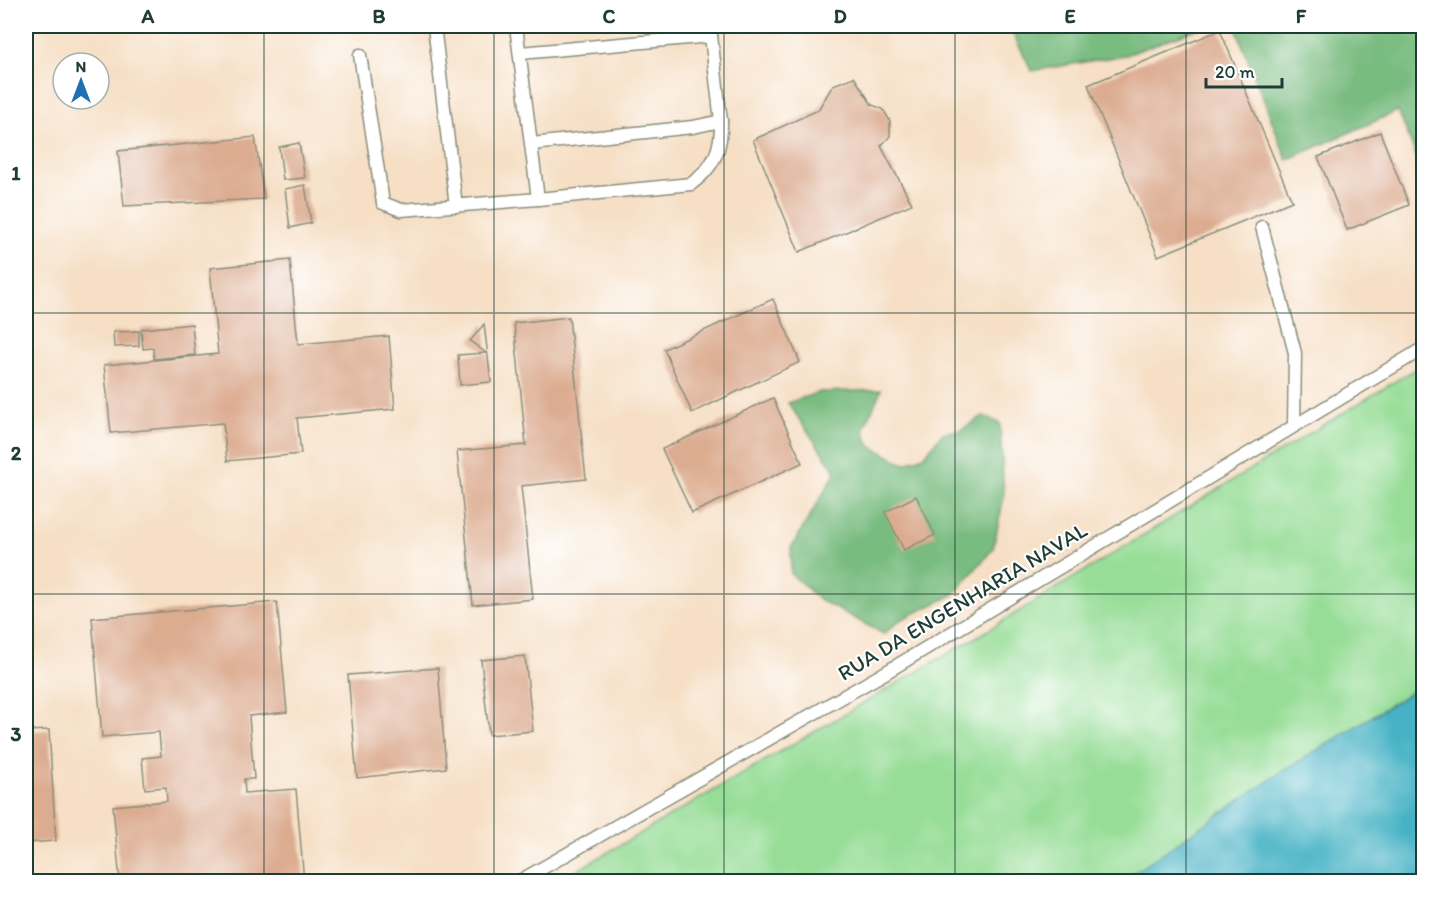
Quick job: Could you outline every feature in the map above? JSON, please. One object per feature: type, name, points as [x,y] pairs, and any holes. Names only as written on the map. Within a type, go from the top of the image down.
[{"type":"lane","points":[[434,26],[456,206]]},
{"type":"lane","points":[[516,26],[538,199]]},
{"type":"lane","points":[[360,55],[383,203],[401,210],[691,184],[706,174],[722,143],[710,31],[520,53]]},
{"type":"lane","points":[[532,144],[693,128],[721,121]]},
{"type":"lane","points":[[1262,227],[1295,353],[1294,426]]},
{"type":"lane","name":"RUA DA ENGENHARIA NAVAL","points":[[518,882],[883,674],[1424,348]]},
{"type":"green space","points":[[1009,26],[1205,26],[1126,55],[1032,71]]},
{"type":"green space","points":[[1235,26],[1423,26],[1423,173],[1398,111],[1287,160]]},
{"type":"green space","points":[[1423,364],[1423,685],[1280,773],[1122,881],[557,882],[985,632]]},
{"type":"green space","points":[[881,390],[864,429],[869,445],[904,464],[924,456],[943,433],[961,430],[983,416],[1000,423],[1004,497],[993,549],[953,595],[900,620],[884,634],[820,600],[791,574],[791,548],[836,472],[788,403],[820,392]]},
{"type":"water","points":[[1423,685],[1423,881],[1122,881],[1280,773]]},
{"type":"building","points":[[1220,30],[1292,201],[1158,256],[1088,85]]},
{"type":"building","points":[[854,77],[872,105],[883,109],[890,121],[890,136],[881,146],[912,204],[799,252],[753,140],[818,110],[833,85]]},
{"type":"building","points":[[1380,132],[1409,205],[1347,230],[1318,157]]},
{"type":"building","points":[[255,137],[264,199],[124,206],[118,151]]},
{"type":"building","points":[[299,143],[305,178],[283,180],[279,147]]},
{"type":"building","points":[[305,185],[311,223],[290,228],[285,189]]},
{"type":"building","points":[[290,260],[298,344],[389,336],[395,409],[297,418],[301,454],[227,461],[223,423],[111,433],[104,365],[218,354],[210,268]]},
{"type":"building","points":[[773,299],[800,362],[692,413],[664,349]]},
{"type":"building","points":[[569,317],[586,479],[521,486],[533,599],[473,605],[457,451],[526,445],[514,323]]},
{"type":"building","points":[[192,324],[195,355],[154,359],[153,348],[143,349],[141,329]]},
{"type":"building","points":[[484,324],[491,382],[460,385],[458,355],[486,353],[470,341]]},
{"type":"building","points":[[139,331],[139,346],[114,347],[113,332]]},
{"type":"building","points":[[773,398],[802,463],[692,513],[662,449]]},
{"type":"building","points":[[916,496],[935,535],[904,550],[885,512]]},
{"type":"building","points":[[277,602],[287,712],[249,716],[254,779],[244,779],[245,793],[296,789],[304,882],[120,882],[113,806],[167,801],[166,787],[145,789],[142,758],[161,756],[159,732],[102,737],[92,618]]},
{"type":"building","points":[[525,656],[533,731],[489,735],[481,660]]},
{"type":"building","points":[[438,668],[446,768],[357,778],[348,675]]},
{"type":"building","points":[[49,730],[56,841],[26,843],[26,731]]}]
